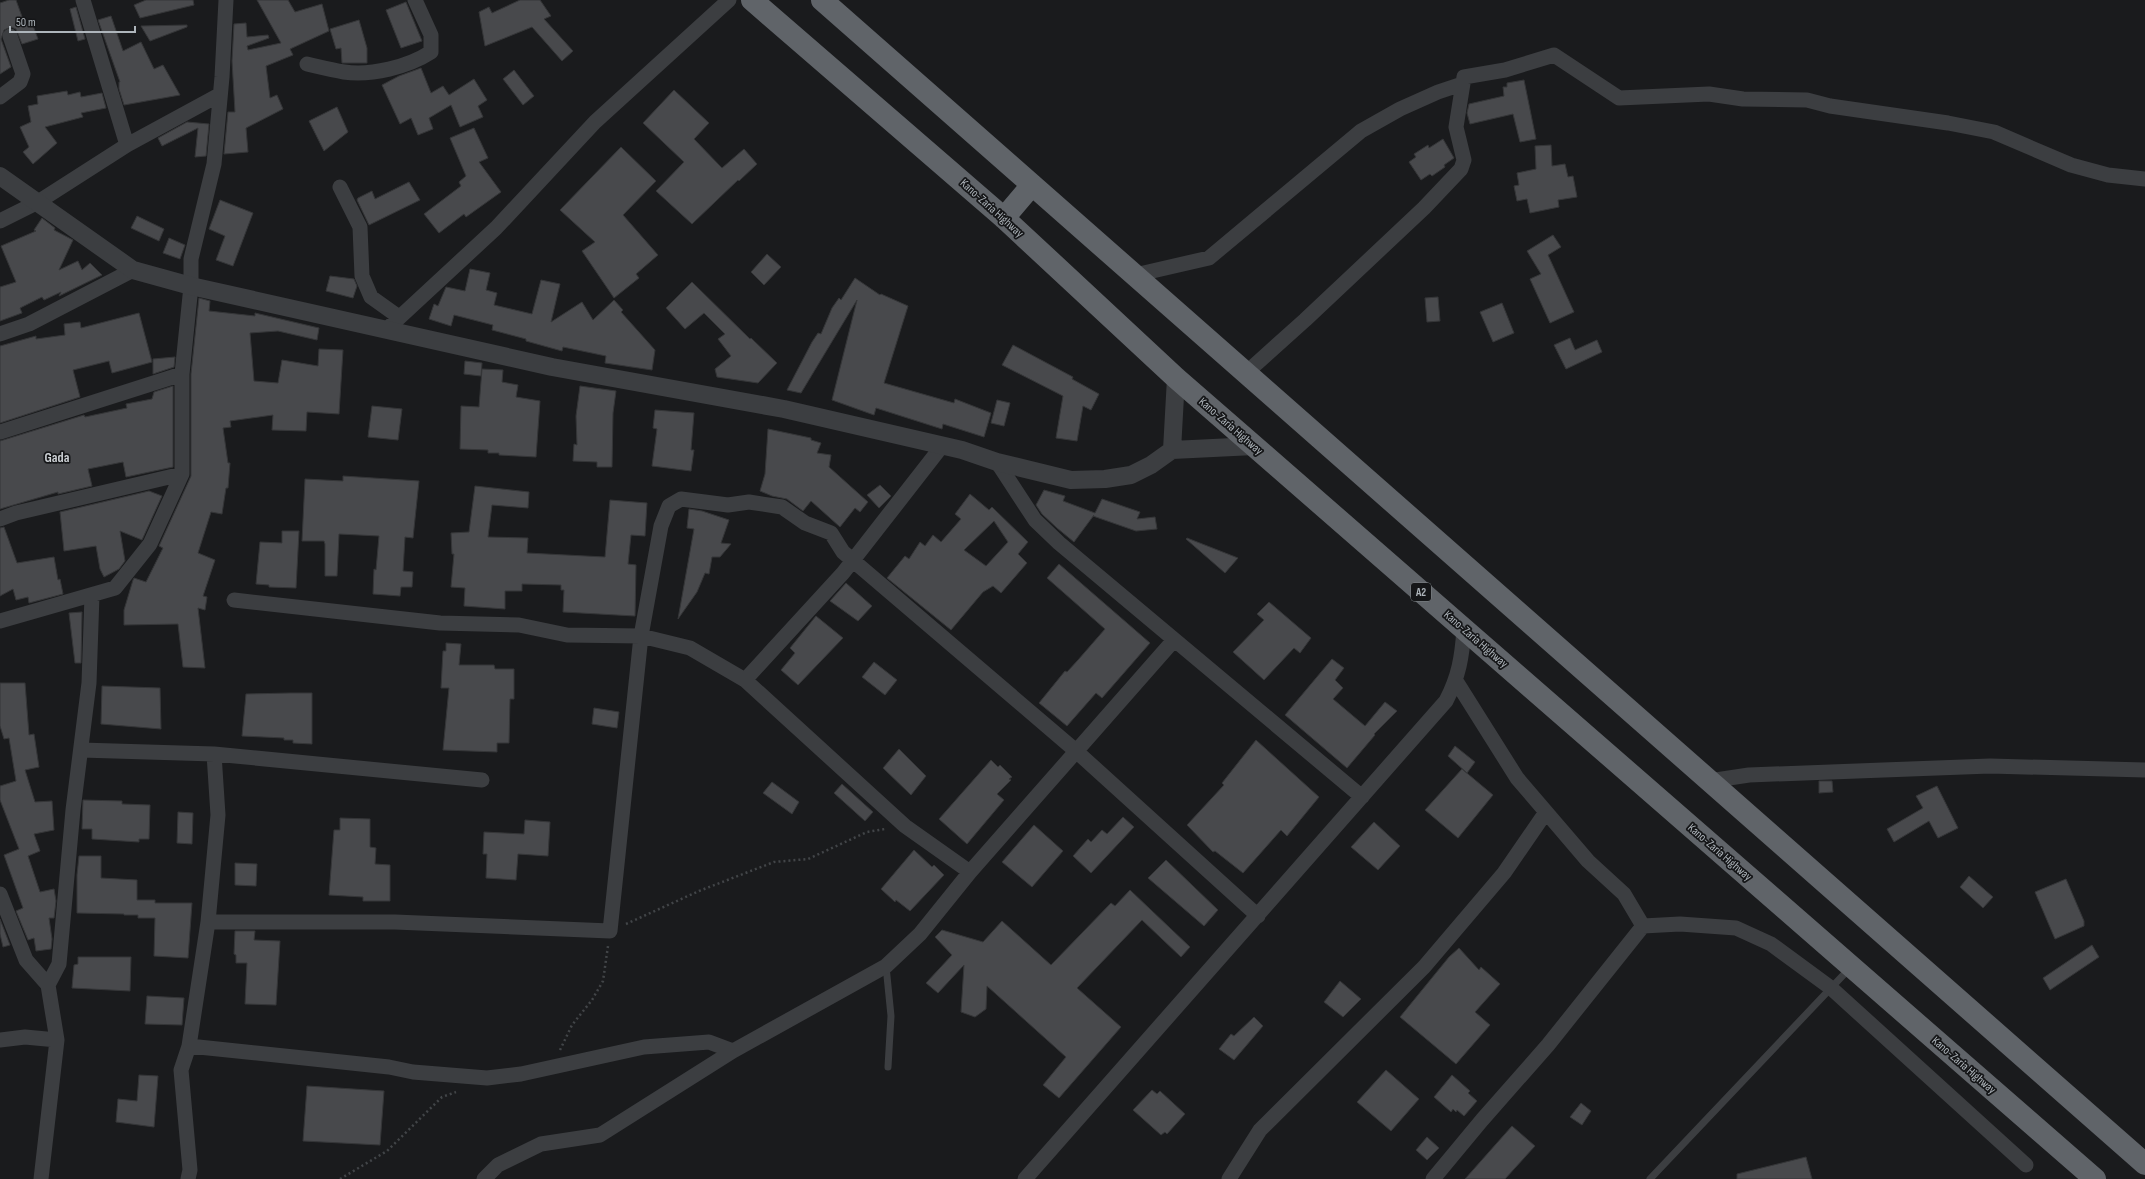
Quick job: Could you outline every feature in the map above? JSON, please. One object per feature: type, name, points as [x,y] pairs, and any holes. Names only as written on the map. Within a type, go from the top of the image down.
[{"type":"highway","name":"Kano-Zaria Highway","points":[[752,0],[1004,218],[1176,378],[2095,1179]]},
{"type":"highway","points":[[822,0],[2145,1164]]},
{"type":"highway","points":[[1004,218],[1032,185]]},
{"type":"street","points":[[83,0],[127,145]]},
{"type":"street","points":[[0,621],[115,588],[150,544],[182,474],[182,374],[191,286],[191,259],[214,164],[219,95],[222,77],[226,0]]},
{"type":"street","points":[[308,64],[345,72],[374,71],[419,60],[430,52],[431,35],[415,0]]},
{"type":"street","points":[[393,323],[496,228],[595,122],[729,0]]},
{"type":"street","points":[[0,98],[20,82],[23,74],[10,36]]},
{"type":"street","points":[[1246,373],[1305,320],[1424,208],[1461,169],[1464,160],[1456,127],[1464,77],[1504,70],[1554,55],[1619,98],[1709,94],[1743,99],[1806,100],[1830,106],[1948,123],[1994,132],[2071,165],[2108,175],[2145,179]]},
{"type":"street","points":[[1135,275],[1209,258],[1361,131],[1400,109],[1438,92],[1462,84]]},
{"type":"street","points":[[0,221],[38,202],[127,145],[219,95]]},
{"type":"street","points":[[0,176],[133,270],[191,286],[393,323],[552,367],[784,409],[942,446],[997,462],[1071,480],[1106,480],[1131,475],[1151,465],[1172,450],[1254,446]]},
{"type":"street","points":[[340,187],[360,227],[362,276],[371,297],[393,323]]},
{"type":"street","points":[[0,334],[30,324],[133,270]]},
{"type":"street","points":[[0,432],[182,374]]},
{"type":"street","points":[[1172,450],[1176,378]]},
{"type":"street","points":[[745,680],[853,560],[942,446]]},
{"type":"street","points":[[997,462],[1036,520],[1059,543],[1362,797]]},
{"type":"street","points":[[0,519],[16,513],[182,474]]},
{"type":"street","points":[[208,922],[395,922],[610,931],[641,636],[660,526],[669,506],[681,499],[728,505],[749,502],[782,508],[805,523],[830,533],[843,552],[1076,751],[1258,916]]},
{"type":"street","points":[[48,985],[59,964],[73,810],[90,683],[92,595]]},
{"type":"street","points":[[234,600],[440,623],[519,625],[566,635],[641,636],[690,648],[745,680],[905,826],[970,872]]},
{"type":"street","points":[[1025,1179],[1446,701],[1456,681],[1461,661],[1464,629]]},
{"type":"street","points":[[484,1179],[498,1165],[541,1144],[600,1135],[733,1051],[886,966],[920,934],[970,872],[1174,640]]},
{"type":"street","points":[[1456,681],[1517,778],[1588,861],[1624,894],[1643,926]]},
{"type":"street","points":[[81,750],[214,754],[482,780]]},
{"type":"street","points":[[193,1176],[181,1070],[189,1046],[208,922],[218,815],[214,754]]},
{"type":"street","points":[[1709,781],[1756,775],[1990,766],[2145,770]]},
{"type":"street","points":[[1229,1179],[1260,1130],[1424,967],[1504,873],[1546,812]]},
{"type":"street","points":[[0,894],[26,960],[48,985],[57,1040],[41,1179]]},
{"type":"street","points":[[1433,1179],[1482,1120],[1548,1046],[1643,926],[1680,924],[1736,928],[1771,944],[1831,988],[2026,1165]]},
{"type":"street","points":[[0,1040],[25,1037],[57,1040]]},
{"type":"street","points":[[189,1046],[389,1067],[413,1072],[454,1077],[494,1077],[520,1074],[644,1047],[709,1042],[733,1051]]},
{"type":"lane","points":[[886,966],[891,1016],[888,1067]]},
{"type":"lane","points":[[1650,1179],[1851,966]]},
{"type":"path","points":[[563,1065],[559,1052],[562,1045],[572,1025],[592,1000],[603,981],[610,931],[699,891],[774,862],[808,859],[867,832],[905,826]]},
{"type":"path","points":[[340,1179],[387,1151],[442,1097],[459,1090]]},
{"type":"building","points":[[9,0],[16,0],[25,25],[32,23],[38,39],[22,44],[16,29],[11,27],[4,30],[1,39],[11,67],[0,74],[0,3]]},
{"type":"building","points":[[146,0],[193,0],[194,5],[140,18],[134,5]]},
{"type":"building","points":[[257,0],[288,0],[295,12],[322,4],[329,31],[290,49],[293,55],[266,66],[270,98],[277,95],[283,109],[246,128],[248,152],[224,154],[228,112],[235,112],[232,61],[234,24],[246,23],[247,37],[268,35],[269,38],[247,46],[248,50],[281,43]]},
{"type":"building","points":[[520,0],[540,0],[551,16],[544,19],[573,51],[562,61],[532,27],[485,46],[479,12],[489,7],[492,13]]},
{"type":"building","points":[[406,2],[422,41],[401,48],[386,10]]},
{"type":"building","points":[[76,7],[85,39],[78,41],[70,9]]},
{"type":"building","points":[[111,16],[123,51],[141,42],[154,69],[163,65],[180,95],[124,105],[119,89],[120,82],[98,20]]},
{"type":"building","points":[[359,20],[367,48],[367,63],[342,63],[341,48],[336,49],[330,29]]},
{"type":"building","points":[[187,25],[187,27],[150,41],[141,26]]},
{"type":"building","points":[[421,68],[431,93],[443,86],[449,95],[474,79],[487,100],[478,106],[483,117],[460,127],[451,105],[429,118],[433,129],[418,135],[411,118],[400,124],[382,85],[399,76]]},
{"type":"building","points":[[514,70],[534,96],[523,105],[503,79]]},
{"type":"building","points":[[1524,80],[1536,139],[1520,142],[1513,114],[1470,124],[1467,113],[1469,104],[1504,96],[1503,87],[1507,87],[1507,83]]},
{"type":"building","points":[[674,90],[709,123],[694,139],[722,168],[744,149],[757,164],[692,224],[656,191],[684,162],[643,123]]},
{"type":"building","points":[[67,91],[68,95],[80,92],[81,97],[102,93],[106,108],[81,113],[83,117],[45,127],[57,143],[33,164],[23,152],[29,147],[20,127],[31,122],[28,106],[38,104],[37,96]]},
{"type":"building","points":[[337,107],[348,132],[324,151],[309,121]]},
{"type":"building","points":[[187,122],[209,124],[206,156],[195,157],[198,128],[162,146],[158,138]]},
{"type":"building","points":[[474,128],[488,158],[479,162],[501,192],[466,217],[464,214],[439,233],[424,214],[461,186],[459,182],[466,176],[450,138]]},
{"type":"building","points":[[1443,139],[1454,158],[1444,165],[1445,167],[1432,176],[1430,174],[1421,180],[1409,162],[1416,157],[1414,154],[1428,145],[1429,148]]},
{"type":"building","points":[[1551,145],[1552,166],[1565,164],[1568,177],[1573,176],[1577,197],[1558,200],[1559,207],[1530,213],[1527,199],[1517,201],[1514,186],[1519,185],[1517,173],[1536,169],[1535,146]]},
{"type":"building","points":[[621,147],[656,181],[623,215],[658,255],[636,274],[639,278],[614,298],[582,251],[595,242],[560,210]]},
{"type":"building","points":[[409,182],[420,200],[369,225],[357,200],[358,198],[372,191],[375,199]]},
{"type":"building","points":[[220,200],[253,213],[233,266],[216,260],[225,236],[209,229]]},
{"type":"building","points":[[137,216],[164,229],[159,241],[131,228]]},
{"type":"building","points":[[42,218],[55,228],[54,230],[73,240],[59,270],[78,261],[82,270],[90,263],[102,275],[59,296],[61,292],[44,300],[42,297],[20,308],[22,313],[0,321],[0,287],[16,282],[1,246],[36,231],[34,230]]},
{"type":"building","points":[[1553,235],[1561,247],[1548,255],[1574,312],[1550,323],[1530,279],[1541,274],[1527,251]]},
{"type":"building","points":[[169,238],[185,245],[180,259],[163,253]]},
{"type":"building","points":[[767,254],[781,267],[764,285],[751,272]]},
{"type":"building","points":[[470,269],[490,273],[486,290],[497,293],[494,305],[532,314],[541,280],[560,284],[551,322],[582,302],[593,320],[614,300],[623,310],[621,312],[655,350],[652,370],[605,363],[606,356],[563,347],[562,351],[492,330],[493,325],[454,315],[451,326],[429,319],[434,304],[438,306],[446,287],[465,291]]},
{"type":"building","points":[[330,276],[354,279],[357,286],[353,298],[326,291]]},
{"type":"building","points":[[855,278],[880,295],[881,294],[908,306],[884,383],[954,403],[955,399],[991,413],[984,437],[943,424],[942,429],[876,408],[874,415],[832,400],[857,300],[801,393],[787,390],[812,342],[818,333],[821,334],[832,308],[839,298],[841,300]]},
{"type":"building","points":[[692,282],[750,339],[751,338],[777,363],[758,383],[717,377],[715,369],[731,356],[718,339],[725,334],[704,313],[685,329],[666,308]]},
{"type":"building","points":[[1438,297],[1440,321],[1427,322],[1425,298]]},
{"type":"building","points":[[199,298],[210,301],[209,311],[255,316],[255,313],[319,328],[317,340],[278,331],[250,333],[254,381],[278,383],[282,360],[318,366],[319,349],[343,350],[339,414],[307,412],[306,431],[272,430],[273,415],[230,421],[231,427],[223,428],[228,463],[230,463],[228,488],[226,488],[222,514],[211,512],[198,553],[215,560],[203,596],[207,597],[205,610],[198,608],[205,668],[183,667],[178,624],[124,625],[124,610],[133,580],[134,578],[146,582],[163,548],[159,546],[191,476],[191,374]]},
{"type":"building","points":[[1502,303],[1514,333],[1493,342],[1480,312]]},
{"type":"building","points":[[139,313],[152,362],[112,373],[109,361],[73,370],[80,397],[0,423],[0,346],[36,336],[36,339],[65,335],[64,324],[80,322],[81,328]]},
{"type":"building","points":[[1570,338],[1575,350],[1597,340],[1602,352],[1566,369],[1554,345]]},
{"type":"building","points":[[1013,345],[1073,377],[1072,379],[1099,394],[1091,410],[1083,406],[1077,441],[1056,438],[1063,396],[1002,365]]},
{"type":"building","points":[[175,357],[174,367],[153,374],[153,359]]},
{"type":"building","points":[[465,361],[482,363],[481,376],[464,374]]},
{"type":"building","points":[[482,369],[503,370],[502,382],[518,385],[516,397],[540,401],[536,457],[499,455],[499,453],[488,453],[488,450],[460,449],[461,406],[479,407]]},
{"type":"building","points":[[173,386],[173,467],[126,477],[123,462],[88,469],[92,486],[58,494],[58,492],[0,509],[0,441],[84,415],[85,417],[127,408],[126,404],[152,399],[154,392]]},
{"type":"building","points":[[580,386],[616,391],[613,413],[612,467],[597,467],[597,462],[573,461],[574,444],[577,445],[576,416]]},
{"type":"building","points":[[997,400],[1010,403],[1004,426],[991,423]]},
{"type":"building","points":[[372,406],[402,409],[398,440],[368,437]]},
{"type":"building","points":[[655,410],[694,413],[691,450],[694,450],[691,471],[652,466],[657,429],[653,428]]},
{"type":"building","points":[[768,429],[811,438],[811,440],[821,443],[817,453],[831,455],[829,467],[868,502],[860,512],[855,508],[840,527],[811,501],[803,511],[787,499],[772,496],[760,491],[765,474]]},
{"type":"building","points":[[343,476],[419,481],[413,538],[405,537],[403,571],[413,572],[412,587],[401,587],[400,596],[373,594],[374,569],[376,570],[379,536],[339,534],[337,576],[325,576],[324,541],[302,541],[305,479],[343,481]]},
{"type":"building","points":[[880,485],[891,496],[879,508],[867,495]]},
{"type":"building","points":[[475,486],[529,492],[528,508],[492,505],[488,537],[528,538],[527,553],[605,557],[610,500],[647,503],[645,536],[631,535],[628,564],[636,565],[635,616],[563,612],[564,590],[561,590],[561,585],[522,584],[522,591],[505,591],[505,609],[464,606],[465,588],[451,587],[454,554],[452,554],[451,533],[469,532]]},
{"type":"building","points":[[1044,490],[1065,496],[1063,501],[1095,513],[1102,499],[1140,512],[1137,519],[1155,517],[1157,529],[1136,531],[1093,516],[1074,542],[1042,514],[1036,505]]},
{"type":"building","points":[[149,491],[162,496],[142,540],[120,531],[125,561],[119,569],[104,577],[100,569],[96,546],[64,551],[60,512]]},
{"type":"building","points":[[970,494],[989,510],[992,507],[1028,542],[1018,554],[1027,563],[1001,593],[993,586],[983,592],[951,630],[887,578],[905,556],[909,559],[920,542],[925,546],[933,535],[941,542],[961,519],[955,514]],"holes":[[[994,521],[1008,542],[986,566],[964,550]]]},
{"type":"building","points":[[689,509],[702,511],[729,520],[721,543],[731,544],[720,557],[712,557],[709,574],[705,573],[697,592],[678,619],[694,529],[687,528]]},
{"type":"building","points":[[4,527],[17,563],[54,557],[58,580],[60,579],[63,594],[29,603],[28,597],[16,600],[13,589],[0,596],[0,528]]},
{"type":"building","points":[[282,531],[299,531],[296,588],[269,587],[269,585],[256,584],[260,542],[282,543]]},
{"type":"building","points":[[1187,538],[1238,558],[1225,573],[1186,539]]},
{"type":"building","points":[[1059,564],[1150,643],[1102,698],[1096,693],[1067,726],[1039,703],[1065,671],[1067,672],[1105,629],[1047,578]]},
{"type":"building","points":[[846,583],[872,606],[858,621],[830,601]]},
{"type":"building","points":[[1269,602],[1311,638],[1300,653],[1294,648],[1264,680],[1233,652],[1264,620],[1257,614]]},
{"type":"building","points":[[82,612],[81,663],[75,663],[69,613]]},
{"type":"building","points":[[816,616],[843,638],[798,685],[781,670],[795,653],[790,648]]},
{"type":"building","points":[[446,643],[461,644],[459,665],[494,665],[495,669],[514,669],[514,699],[510,699],[509,743],[497,743],[497,752],[443,750],[449,688],[441,688],[443,651],[446,651]]},
{"type":"building","points":[[1332,659],[1344,668],[1335,680],[1343,688],[1333,699],[1365,726],[1385,702],[1397,711],[1374,734],[1375,735],[1347,768],[1285,715]]},
{"type":"building","points":[[874,662],[897,680],[885,695],[862,677]]},
{"type":"building","points":[[0,683],[25,683],[29,735],[34,734],[39,767],[25,770],[35,802],[52,801],[54,830],[34,834],[40,851],[28,856],[40,892],[54,889],[56,901],[54,918],[49,918],[52,939],[51,949],[36,951],[34,938],[28,940],[16,911],[23,908],[4,855],[19,849],[0,800],[0,786],[16,781],[9,738],[4,739],[0,726]]},
{"type":"building","points":[[102,686],[160,688],[161,729],[101,724]]},
{"type":"building","points":[[312,693],[312,744],[293,743],[293,740],[284,740],[284,738],[242,736],[246,694]]},
{"type":"building","points":[[594,708],[619,712],[617,728],[592,724]]},
{"type":"building","points":[[1256,740],[1319,797],[1287,836],[1281,830],[1243,873],[1215,851],[1213,852],[1187,825],[1224,785],[1222,783]]},
{"type":"building","points":[[1455,746],[1475,762],[1467,773],[1448,756]]},
{"type":"building","points":[[899,749],[926,776],[911,795],[883,768]]},
{"type":"building","points":[[991,760],[998,767],[1000,765],[1012,777],[1009,779],[1011,780],[997,794],[1004,800],[967,844],[939,819]]},
{"type":"building","points":[[1462,769],[1493,795],[1458,838],[1425,810]]},
{"type":"building","points":[[1819,781],[1832,781],[1833,792],[1819,793]]},
{"type":"building","points":[[772,782],[799,802],[792,814],[763,793]]},
{"type":"building","points":[[842,784],[873,812],[865,821],[834,793]]},
{"type":"building","points":[[1937,786],[1958,828],[1938,838],[1929,821],[1894,842],[1887,829],[1923,808],[1916,796]]},
{"type":"building","points":[[83,800],[122,801],[122,804],[150,805],[149,839],[139,839],[139,842],[92,839],[92,829],[82,829]]},
{"type":"building","points":[[178,812],[193,813],[192,844],[177,843]]},
{"type":"building","points":[[1123,817],[1134,827],[1091,873],[1073,856],[1088,839],[1091,842],[1102,830],[1107,834]]},
{"type":"building","points":[[340,818],[370,819],[370,847],[376,848],[375,864],[390,865],[390,901],[363,901],[363,897],[329,895],[334,830],[340,830]]},
{"type":"building","points":[[525,820],[550,822],[548,856],[518,854],[516,880],[486,878],[487,854],[483,854],[484,832],[524,834]]},
{"type":"building","points":[[1374,822],[1400,846],[1378,870],[1351,847]]},
{"type":"building","points":[[1034,825],[1063,851],[1032,887],[1002,862]]},
{"type":"building","points":[[914,850],[932,867],[934,865],[944,875],[910,911],[896,900],[895,902],[881,889]]},
{"type":"building","points":[[79,856],[101,856],[101,878],[137,880],[137,900],[155,900],[155,903],[192,903],[188,958],[154,956],[155,918],[138,918],[138,915],[124,914],[77,913],[77,875]]},
{"type":"building","points":[[1166,860],[1218,910],[1204,926],[1148,878]]},
{"type":"building","points":[[235,863],[257,864],[256,886],[235,885]]},
{"type":"building","points":[[1969,876],[1993,897],[1983,908],[1960,887]]},
{"type":"building","points":[[2066,879],[2084,921],[2084,926],[2055,939],[2035,892]]},
{"type":"building","points":[[1130,890],[1190,947],[1181,957],[1142,920],[1077,988],[1121,1027],[1059,1098],[1043,1085],[1066,1057],[987,986],[986,1009],[975,1017],[961,1012],[964,965],[938,993],[926,983],[952,955],[935,937],[942,930],[983,942],[1002,921],[1051,965],[1111,903],[1115,906]]},
{"type":"building","points":[[0,919],[10,945],[3,947],[0,934]]},
{"type":"building","points":[[235,931],[255,931],[254,940],[280,941],[276,1005],[245,1004],[247,963],[236,963],[236,955],[234,954]]},
{"type":"building","points":[[2092,945],[2099,957],[2050,990],[2043,978]]},
{"type":"building","points":[[1459,948],[1479,970],[1481,967],[1500,984],[1475,1012],[1490,1025],[1456,1064],[1400,1017],[1449,957]]},
{"type":"building","points":[[78,957],[131,957],[130,991],[72,988],[74,965],[78,964]]},
{"type":"building","points":[[1340,981],[1361,999],[1343,1017],[1324,1002]]},
{"type":"building","points":[[147,996],[184,998],[182,1025],[145,1024]]},
{"type":"building","points":[[1254,1017],[1263,1026],[1234,1060],[1219,1049],[1231,1034],[1234,1036]]},
{"type":"building","points":[[1386,1070],[1419,1099],[1391,1131],[1357,1102]]},
{"type":"building","points":[[139,1075],[158,1076],[154,1127],[116,1122],[118,1099],[137,1101]]},
{"type":"building","points":[[1452,1075],[1470,1091],[1468,1093],[1477,1101],[1464,1116],[1457,1110],[1456,1112],[1453,1109],[1451,1112],[1434,1097]]},
{"type":"building","points":[[307,1086],[384,1091],[380,1145],[303,1141]]},
{"type":"building","points":[[1152,1090],[1157,1094],[1160,1091],[1185,1114],[1167,1134],[1165,1132],[1161,1135],[1133,1110]]},
{"type":"building","points":[[1581,1103],[1591,1111],[1582,1125],[1570,1117]]},
{"type":"building","points":[[1512,1126],[1535,1146],[1505,1179],[1465,1179]]},
{"type":"building","points":[[1427,1137],[1439,1148],[1427,1160],[1416,1150]]},
{"type":"building","points":[[1806,1157],[1812,1179],[1737,1179],[1737,1174]]},
{"type":"district","name":"Gada","points":[[57,457]]}]
